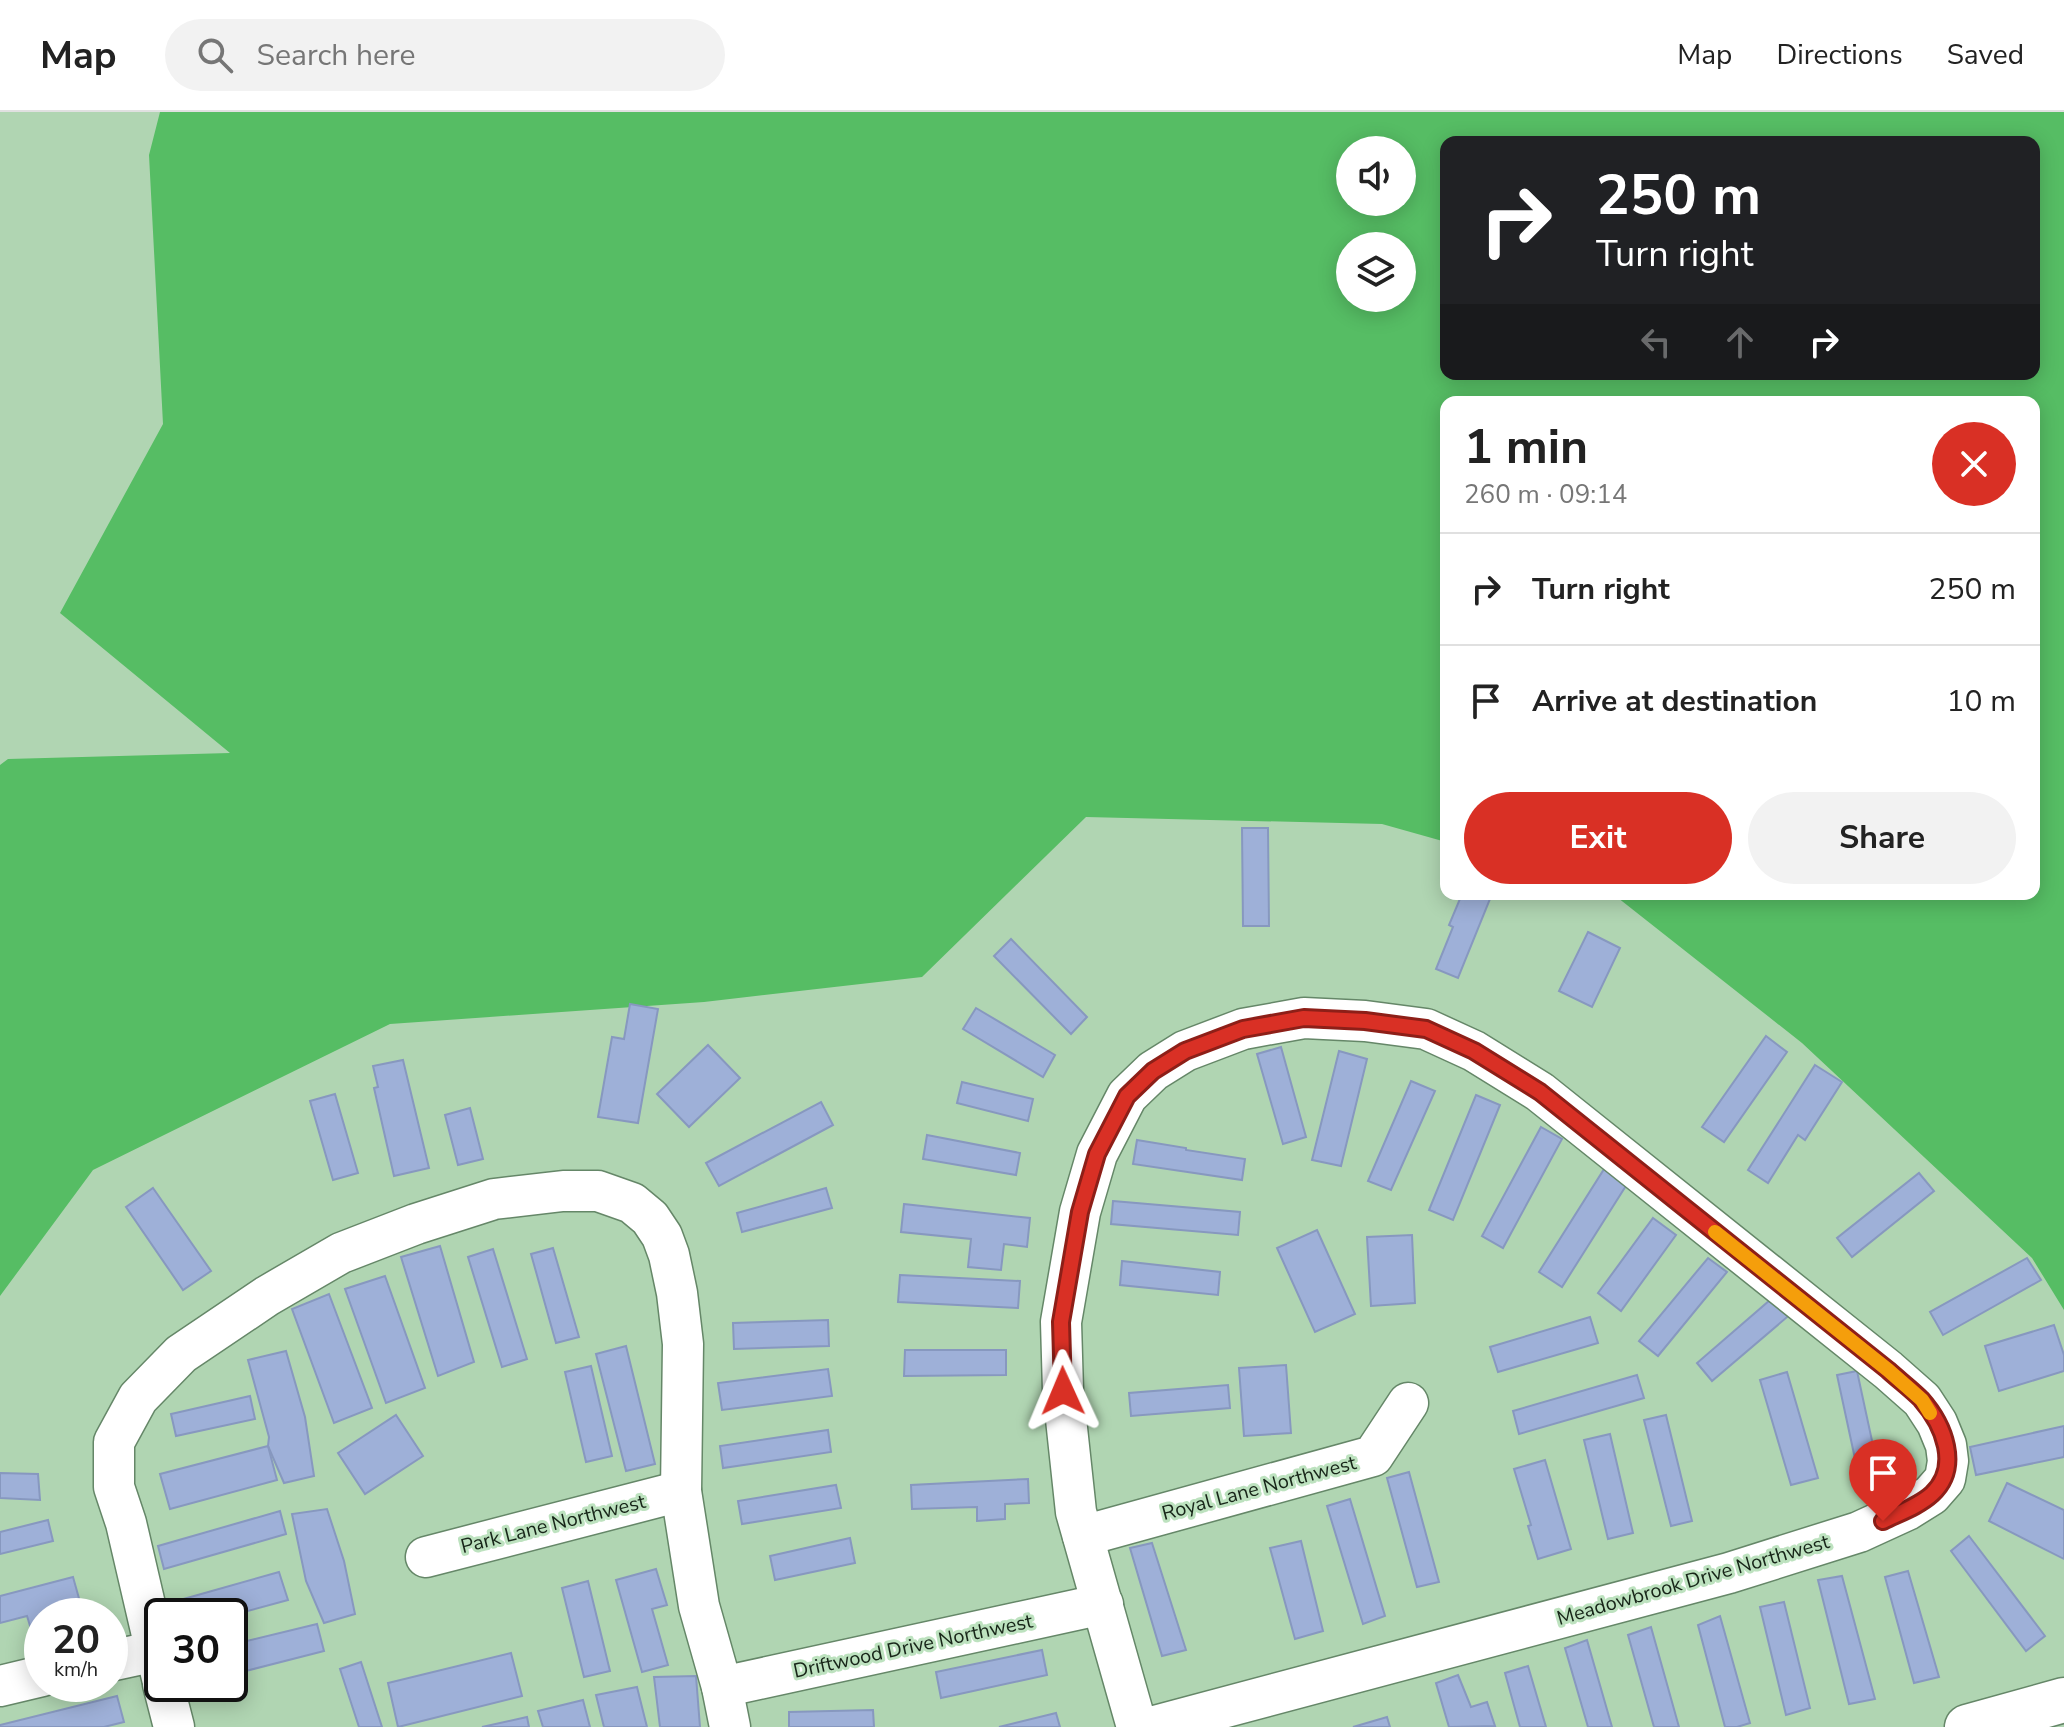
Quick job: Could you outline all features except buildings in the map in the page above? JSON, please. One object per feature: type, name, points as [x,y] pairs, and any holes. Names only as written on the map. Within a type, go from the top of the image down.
[{"type":"street","name":"Meadowbrook Drive Northwest","points":[[1137,1727],[1076,1512],[1063,1391],[1061,1322],[1080,1212],[1097,1154],[1127,1096],[1153,1071],[1185,1051],[1243,1029],[1304,1018],[1365,1021],[1426,1029],[1474,1051],[1540,1092],[1888,1370],[1922,1400],[1937,1423],[1946,1445],[1948,1461],[1945,1479],[1931,1495],[1859,1532],[1729,1573],[1151,1727]]},
{"type":"street","points":[[144,1601],[126,1523],[114,1487],[114,1442],[138,1398],[181,1354],[267,1296],[341,1253],[494,1199],[563,1191],[598,1191],[632,1203],[650,1218],[662,1236],[669,1255],[683,1344],[681,1491],[699,1606],[730,1727]]},
{"type":"street","name":"Royal Lane Northwest","points":[[1083,1536],[1373,1456],[1408,1403]]},
{"type":"street","name":"Park Lane Northwest","points":[[426,1557],[681,1491]]},
{"type":"street","name":"Driftwood Drive Northwest","points":[[722,1687],[1103,1604]]},
{"type":"street","points":[[0,1686],[24,1680]]},
{"type":"street","points":[[1967,1727],[2064,1700]]},
{"type":"street","points":[[168,1702],[174,1727]]},
{"type":"green space","points":[[160,112],[2064,112],[2064,1310],[2032,1258],[1802,1043],[1621,900],[2040,900],[2040,396],[1440,396],[1440,840],[1382,824],[1086,817],[922,977],[704,1002],[390,1024],[93,1170],[0,1296],[0,765],[8,759],[230,753],[60,613],[163,424],[149,155]]},
{"type":"slow traffic","points":[[1715,1232],[1888,1370],[1922,1400],[1930,1413]]},
{"type":"route","points":[[1063,1391],[1061,1322],[1080,1212],[1097,1154],[1127,1096],[1140,1083],[1185,1051],[1243,1029],[1304,1018],[1365,1021],[1426,1029],[1474,1051],[1540,1092],[1922,1400],[1937,1423],[1946,1445],[1948,1461],[1945,1479],[1931,1495],[1883,1521]]}]
